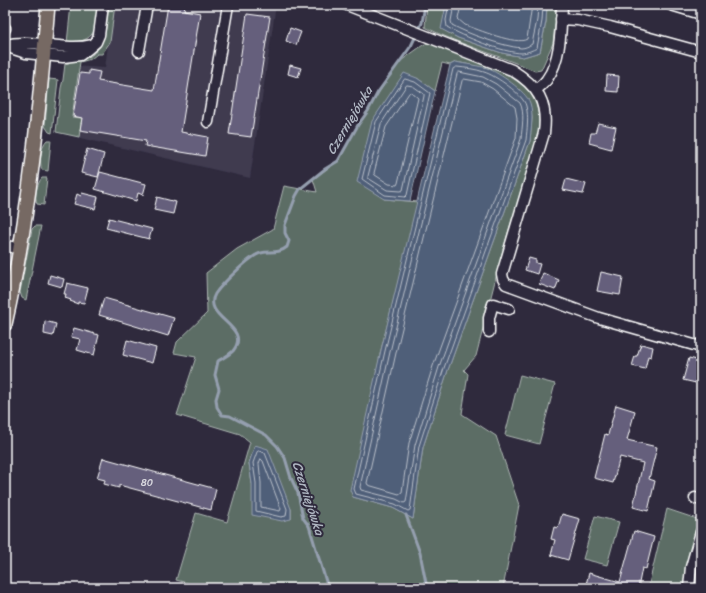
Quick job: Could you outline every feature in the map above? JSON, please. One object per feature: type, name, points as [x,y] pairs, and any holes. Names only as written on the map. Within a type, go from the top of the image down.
[{"type":"main road","points":[[6,318],[20,248],[29,187],[48,5]]},
{"type":"street","points":[[5,46],[20,43],[44,50],[92,45],[96,42],[100,33],[103,5]]},
{"type":"street","points":[[139,51],[147,5]]},
{"type":"street","points":[[208,122],[228,5]]},
{"type":"street","points":[[347,5],[512,70],[525,79],[536,90],[544,111],[544,132],[503,270],[502,277],[504,282],[510,286],[585,313],[701,347]]},
{"type":"street","points":[[536,90],[547,79],[555,61],[559,44],[562,5]]},
{"type":"street","points":[[671,5],[701,14]]},
{"type":"street","points":[[561,19],[578,20],[603,25],[701,52]]},
{"type":"street","points":[[5,246],[20,248]]},
{"type":"street","points":[[489,332],[489,318],[492,305],[509,309]]},
{"type":"street","points":[[689,588],[696,568],[701,532]]},
{"type":"shaded area","points":[[113,5],[276,5],[250,178],[59,133],[71,66],[105,68]]},
{"type":"green space","points":[[71,5],[98,5],[93,33],[84,40],[67,43]]},
{"type":"green space","points":[[109,5],[115,5],[110,42],[102,54],[97,54],[91,59],[80,62],[72,117],[82,118],[79,137],[56,132],[65,64],[69,63],[70,60],[82,59],[90,56],[97,50],[102,43],[105,34]]},
{"type":"green space","points":[[427,5],[446,5],[442,29],[458,38],[502,53],[523,57],[540,52],[546,22],[547,5],[557,5],[553,43],[541,70],[535,71],[425,27]]},
{"type":"green space","points":[[428,43],[500,71],[524,87],[532,96],[538,115],[538,134],[532,159],[504,248],[476,356],[464,370],[468,374],[462,414],[496,436],[519,505],[503,588],[190,588],[191,584],[176,580],[196,513],[227,522],[250,442],[240,434],[177,415],[196,357],[174,353],[177,342],[207,313],[206,273],[237,249],[273,229],[284,186],[317,192],[313,179],[338,161],[358,125],[398,63]],"holes":[[[456,62],[486,68],[530,104],[532,118],[530,141],[448,370],[423,447],[413,519],[393,508],[353,497],[381,350],[418,202],[384,199],[417,78],[435,91],[442,63],[450,65]],[[255,445],[291,509],[291,519],[252,484],[249,463]]]},
{"type":"green space","points":[[49,79],[58,80],[52,133],[49,132],[45,126]]},
{"type":"green space","points":[[47,140],[51,140],[48,171],[42,170],[41,163],[43,146]]},
{"type":"green space","points":[[42,178],[47,178],[44,205],[37,204],[36,198],[37,187]]},
{"type":"green space","points":[[35,226],[41,226],[26,300],[22,298],[20,292],[32,229]]},
{"type":"green space","points":[[520,375],[555,384],[539,444],[505,435]]},
{"type":"green space","points":[[667,509],[700,520],[687,562],[683,588],[648,588]]},
{"type":"green space","points":[[595,516],[619,522],[607,565],[583,559]]},
{"type":"water","points":[[446,5],[547,5],[546,21],[540,52],[523,57],[502,53],[458,38],[441,29]]},
{"type":"water","points":[[456,62],[487,68],[505,78],[523,93],[530,103],[532,112],[530,141],[448,370],[423,447],[413,519],[393,508],[353,497],[350,490],[381,350],[450,65]]},
{"type":"water","points":[[404,73],[417,78],[435,91],[410,201],[384,199],[357,182],[372,121]]},
{"type":"water","points":[[255,445],[268,449],[291,509],[291,519],[282,521],[252,515],[252,484],[249,463]]},
{"type":"building","points":[[168,5],[185,5],[184,10],[200,13],[181,132],[208,137],[205,156],[145,146],[146,141],[80,130],[82,118],[73,116],[80,73],[89,74],[89,70],[100,72],[98,81],[154,90]]},
{"type":"building","points":[[247,14],[270,17],[251,137],[229,134]]},
{"type":"building","points":[[290,28],[301,32],[296,45],[286,41]]},
{"type":"building","points":[[290,65],[301,68],[298,77],[288,74]]},
{"type":"building","points":[[607,75],[619,76],[618,92],[606,91]]},
{"type":"building","points":[[598,123],[616,127],[611,149],[589,143],[591,133],[595,133]]},
{"type":"building","points":[[87,149],[104,154],[98,177],[81,173]]},
{"type":"building","points":[[100,172],[146,184],[143,195],[138,193],[136,201],[95,189]]},
{"type":"building","points":[[566,179],[586,184],[583,194],[563,190]]},
{"type":"building","points":[[82,193],[98,197],[95,209],[74,204],[77,194],[81,196]]},
{"type":"building","points":[[157,197],[176,202],[173,214],[154,210]]},
{"type":"building","points":[[109,218],[152,229],[149,239],[106,228]]},
{"type":"building","points":[[529,258],[536,260],[536,263],[540,264],[537,274],[525,270]]},
{"type":"building","points":[[601,272],[623,277],[620,295],[597,291]]},
{"type":"building","points":[[543,273],[559,280],[555,290],[539,284]]},
{"type":"building","points":[[50,275],[64,279],[62,287],[48,283]]},
{"type":"building","points":[[67,283],[88,288],[84,303],[78,302],[78,304],[65,298],[66,294],[64,294]]},
{"type":"building","points":[[104,298],[174,318],[168,336],[99,315]]},
{"type":"building","points":[[45,321],[56,324],[53,336],[44,334]]},
{"type":"building","points":[[74,328],[99,335],[94,355],[77,350],[80,339],[71,337]]},
{"type":"building","points":[[127,340],[156,348],[152,363],[123,355]]},
{"type":"building","points":[[641,344],[653,347],[651,357],[648,356],[645,369],[632,366]]},
{"type":"building","points":[[689,358],[701,361],[696,383],[683,380]]},
{"type":"building","points":[[616,405],[635,411],[627,440],[657,447],[649,479],[655,481],[648,511],[633,507],[643,463],[620,457],[613,483],[594,478],[605,434],[608,435]]},
{"type":"building","points":[[103,458],[216,489],[211,510],[119,485],[119,488],[104,484],[105,480],[97,478]]},
{"type":"building","points":[[562,514],[580,519],[568,560],[551,555],[555,540],[551,539],[554,527],[558,528]]},
{"type":"building","points":[[634,531],[654,537],[646,569],[642,568],[638,588],[585,588],[589,573],[620,582]]},
{"type":"waterway","name":"Czerniejówka","points":[[328,588],[309,526],[303,518],[298,493],[291,478],[285,458],[277,446],[266,435],[230,416],[222,415],[217,407],[216,399],[219,389],[215,375],[218,361],[233,351],[237,342],[237,335],[215,310],[213,302],[215,294],[218,290],[250,259],[261,253],[278,251],[287,247],[289,241],[285,233],[285,225],[296,196],[300,189],[325,169],[338,161],[378,92],[411,46],[422,23],[425,5]]},
{"type":"waterway","points":[[406,515],[420,553],[427,588]]}]
